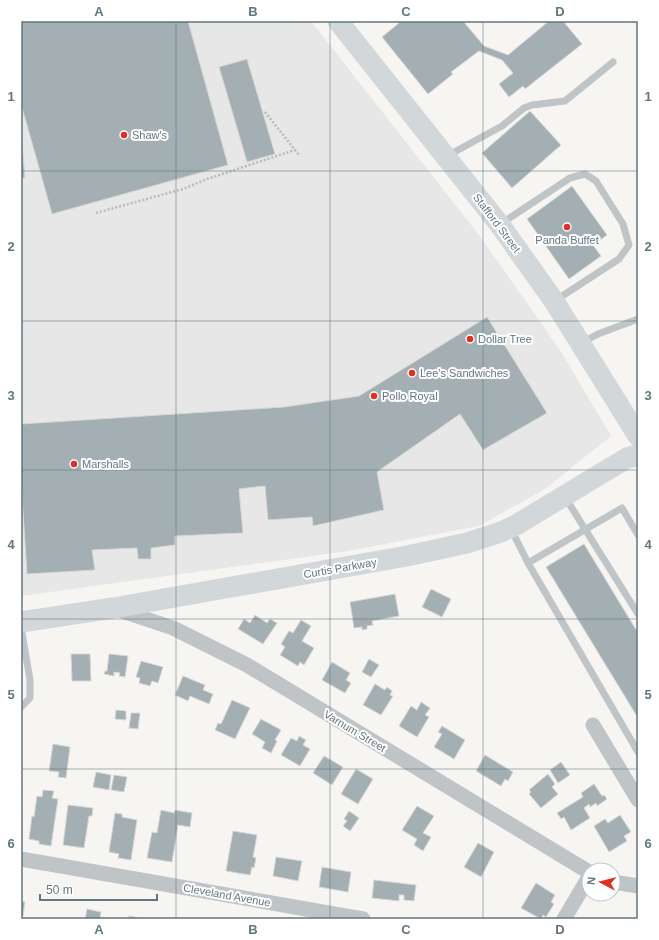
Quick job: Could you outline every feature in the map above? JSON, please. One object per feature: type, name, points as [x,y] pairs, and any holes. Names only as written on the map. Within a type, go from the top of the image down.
[{"type":"street","name":"Stafford Street","points":[[338,21],[500,225],[554,301],[638,436]]},
{"type":"street","name":"Curtis Parkway","points":[[21,627],[113,608],[407,556],[467,543],[510,528],[627,458],[638,455]]},
{"type":"street","name":"Varnum Street","points":[[113,608],[173,628],[247,665],[581,867]]},
{"type":"street","points":[[593,725],[638,800]]},
{"type":"street","name":"Cleveland Avenue","points":[[21,859],[363,919]]},
{"type":"street","points":[[621,883],[638,886]]},
{"type":"street","points":[[564,919],[581,890]]},
{"type":"lane","points":[[445,157],[502,126],[524,108],[532,105],[565,101],[612,62]]},
{"type":"lane","points":[[500,225],[570,178],[585,174],[596,181],[623,224],[629,245],[619,259],[554,301]]},
{"type":"lane","points":[[581,343],[598,334],[638,319]]},
{"type":"lane","points":[[564,496],[638,614]]},
{"type":"lane","points":[[528,563],[622,508],[638,535]]},
{"type":"lane","points":[[510,528],[528,563],[638,752]]},
{"type":"lane","points":[[21,627],[24,660],[30,680],[30,698],[21,707]]},
{"type":"path","points":[[265,112],[300,155]]},
{"type":"path","points":[[96,213],[183,189],[207,179],[295,150]]},
{"type":"shaded area","points":[[21,21],[311,21],[479,235],[560,350],[611,436],[545,489],[479,526],[348,551],[21,596]]},
{"type":"building","name":"Shaw's","points":[[21,21],[188,21],[228,165],[52,214],[21,104]]},
{"type":"building","points":[[397,21],[463,21],[484,46],[508,55],[549,21],[563,21],[582,44],[525,89],[523,86],[509,97],[499,84],[513,73],[502,60],[479,51],[451,72],[453,74],[428,94],[382,37],[399,23]]},
{"type":"building","points":[[247,59],[275,154],[247,162],[219,67]]},
{"type":"building","points":[[530,111],[561,145],[512,188],[482,153]]},
{"type":"building","points":[[21,130],[25,178],[21,178]]},
{"type":"building","name":"Panda Buffet","points":[[572,186],[607,235],[593,245],[601,256],[569,279],[527,219]]},
{"type":"building","points":[[487,317],[547,413],[483,450],[460,414],[377,472],[384,510],[313,526],[312,517],[268,520],[265,486],[239,489],[243,533],[175,536],[175,545],[151,548],[151,559],[138,559],[137,548],[92,550],[95,570],[27,574],[21,480],[21,424],[284,407],[359,396]]},
{"type":"building","points":[[584,544],[638,633],[638,718],[546,567]]},
{"type":"building","points":[[431,589],[451,599],[442,617],[422,607]]},
{"type":"building","points":[[395,594],[399,616],[372,621],[373,625],[367,626],[367,629],[362,630],[362,627],[354,628],[350,602]]},
{"type":"building","points":[[255,615],[267,623],[270,619],[277,623],[263,644],[238,629],[244,619],[250,623]]},
{"type":"building","points":[[301,620],[311,626],[302,641],[314,648],[304,665],[300,662],[298,666],[280,655],[285,647],[281,644],[289,631],[293,633]]},
{"type":"building","points":[[71,654],[90,654],[91,681],[72,681]]},
{"type":"building","points":[[109,654],[128,656],[125,677],[119,676],[120,673],[114,672],[114,676],[104,674],[105,671],[107,671]]},
{"type":"building","points":[[369,659],[379,665],[371,677],[362,672]]},
{"type":"building","points":[[141,661],[163,667],[158,683],[152,681],[150,686],[139,683],[140,678],[136,677]]},
{"type":"building","points":[[332,662],[350,673],[346,680],[351,683],[345,693],[322,680]]},
{"type":"building","points":[[183,676],[205,685],[203,690],[213,694],[209,704],[190,696],[188,701],[175,695]]},
{"type":"building","points":[[375,684],[385,690],[387,687],[392,691],[390,695],[393,696],[381,715],[363,705]]},
{"type":"building","points":[[232,700],[250,708],[235,739],[215,730],[218,723],[221,724]]},
{"type":"building","points":[[421,702],[430,708],[425,715],[429,717],[417,737],[399,726],[411,706],[417,710]]},
{"type":"building","points":[[116,710],[126,711],[126,720],[115,719]]},
{"type":"building","points":[[131,713],[140,713],[138,729],[129,728]]},
{"type":"building","points":[[261,719],[281,730],[275,740],[277,741],[271,753],[262,748],[265,742],[252,734]]},
{"type":"building","points":[[442,726],[465,740],[454,759],[434,747],[442,734],[438,732]]},
{"type":"building","points":[[299,736],[306,740],[303,745],[310,749],[300,766],[281,755],[291,738],[297,741]]},
{"type":"building","points":[[53,744],[70,747],[66,778],[58,777],[59,772],[49,771]]},
{"type":"building","points":[[485,755],[513,772],[508,781],[505,779],[501,786],[476,771]]},
{"type":"building","points":[[324,756],[343,767],[332,785],[313,773]]},
{"type":"building","points":[[561,762],[570,775],[558,783],[550,770]]},
{"type":"building","points":[[356,769],[373,779],[358,804],[341,794]]},
{"type":"building","points":[[96,772],[111,775],[109,790],[93,787]]},
{"type":"building","points":[[548,774],[555,784],[552,787],[558,794],[541,808],[529,794],[531,792],[529,790]]},
{"type":"building","points":[[114,775],[127,777],[124,792],[111,790]]},
{"type":"building","points":[[594,784],[602,796],[604,795],[607,799],[597,806],[596,803],[590,807],[589,804],[584,808],[590,818],[571,830],[564,817],[561,819],[557,813],[583,797],[581,793]]},
{"type":"building","points":[[43,790],[54,791],[52,798],[58,799],[51,846],[39,844],[39,841],[29,839],[32,816],[34,817],[37,796],[42,797]]},
{"type":"building","points":[[68,805],[93,808],[92,816],[89,816],[84,848],[63,845]]},
{"type":"building","points":[[417,806],[434,816],[423,833],[431,837],[423,851],[414,845],[417,839],[402,830]]},
{"type":"building","points":[[161,810],[174,813],[175,810],[192,813],[190,827],[178,825],[172,862],[147,858],[152,832],[157,833]]},
{"type":"building","points":[[349,811],[359,818],[350,831],[343,826],[347,821],[344,819]]},
{"type":"building","points":[[115,813],[122,814],[122,817],[137,820],[131,860],[118,858],[119,854],[109,852]]},
{"type":"building","points":[[620,815],[631,832],[624,836],[627,841],[609,852],[594,826],[605,819],[608,823]]},
{"type":"building","points":[[233,831],[257,835],[253,857],[256,858],[254,868],[252,867],[250,875],[226,871]]},
{"type":"building","points":[[478,843],[494,852],[481,877],[464,867]]},
{"type":"building","points":[[276,857],[302,861],[298,881],[273,876]]},
{"type":"building","points":[[322,867],[351,872],[348,892],[319,887]]},
{"type":"building","points":[[374,880],[416,885],[414,901],[404,900],[404,895],[399,895],[399,901],[372,898]]},
{"type":"building","points":[[536,883],[555,895],[551,902],[554,904],[546,917],[543,915],[541,919],[521,908]]},
{"type":"building","points":[[21,901],[25,902],[23,916],[21,916]]},
{"type":"building","points":[[87,909],[101,912],[100,917],[108,919],[85,919]]},
{"type":"building","points":[[129,916],[145,919],[129,919]]},
{"type":"place","name":"Shaw's","points":[[124,135]]},
{"type":"place","name":"Panda Buffet","points":[[567,227]]},
{"type":"place","name":"Dollar Tree","points":[[470,339]]},
{"type":"place","name":"Lee's Sandwiches","points":[[412,373]]},
{"type":"place","name":"Pollo Royal","points":[[374,396]]},
{"type":"place","name":"Marshalls","points":[[74,464]]}]
